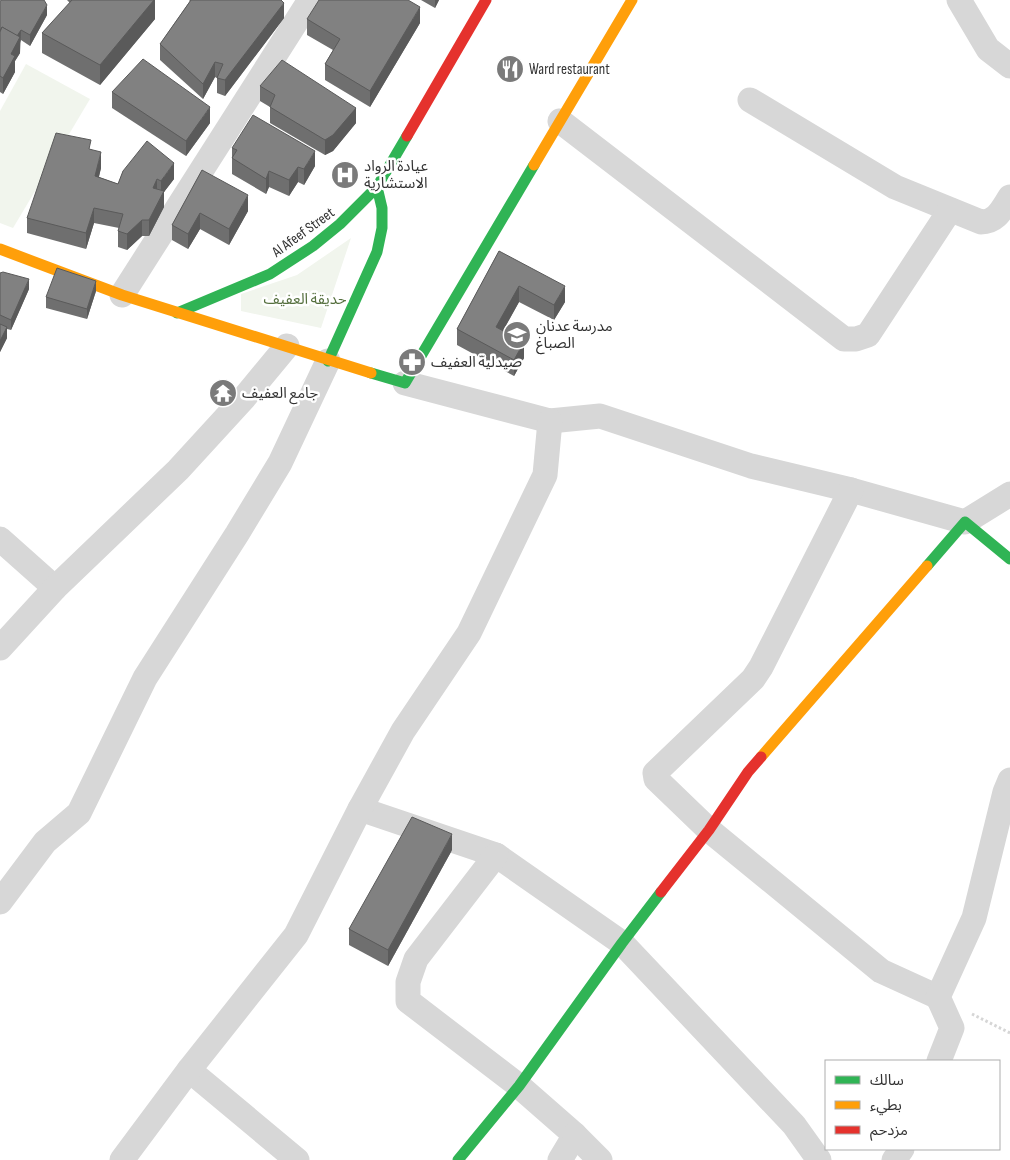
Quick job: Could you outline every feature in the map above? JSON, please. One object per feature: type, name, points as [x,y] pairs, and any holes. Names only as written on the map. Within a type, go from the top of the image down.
[{"type":"main road","name":"Al Afeef Street","points":[[177,313],[269,274],[327,236],[353,213],[377,187],[486,0]]},
{"type":"main road","points":[[0,249],[122,295],[287,346],[328,361],[405,383],[632,0]]},
{"type":"main road","points":[[328,361],[377,252],[382,228],[382,208],[377,187]]},
{"type":"main road","points":[[458,1160],[519,1086],[622,944],[709,830],[748,772],[965,522],[1010,558]]},
{"type":"street","points":[[122,295],[310,0]]},
{"type":"street","points":[[959,0],[988,49],[1010,66]]},
{"type":"street","points":[[750,100],[895,187],[981,222],[989,222],[995,218],[1010,197]]},
{"type":"street","points":[[560,121],[844,339],[856,339],[868,335],[950,210]]},
{"type":"street","points":[[0,648],[55,588],[178,470],[244,398],[287,346]]},
{"type":"street","points":[[0,902],[45,842],[79,813],[145,678],[280,463],[328,361]]},
{"type":"street","points":[[405,383],[550,421],[600,416],[751,466],[852,490],[965,522],[1010,494]]},
{"type":"street","points":[[122,1160],[188,1070],[296,935],[360,809],[403,731],[469,633],[545,475],[550,421]]},
{"type":"street","points":[[852,490],[761,667],[753,679],[656,774],[656,779],[709,830],[880,971],[938,997],[952,1028],[939,1060]]},
{"type":"street","points":[[0,539],[55,588]]},
{"type":"street","points":[[938,997],[974,918],[1004,792],[1010,780]]},
{"type":"street","points":[[360,809],[496,855],[622,944],[794,1125],[819,1160]]},
{"type":"street","points":[[496,855],[416,959],[408,982],[408,1001],[519,1086],[600,1160]]},
{"type":"street","points":[[188,1070],[297,1160]]},
{"type":"street","points":[[560,1160],[574,1135]]},
{"type":"green space","points":[[26,64],[90,99],[13,228],[0,223],[0,111]]},
{"type":"green space","name":"حديقة العفيف","points":[[351,238],[321,328],[241,311],[241,294],[297,275]]},
{"type":"building","points":[[1,0],[44,0],[47,5],[30,35],[21,30],[17,36],[2,27],[0,31]]},
{"type":"building","points":[[72,0],[154,0],[100,65],[42,33]]},
{"type":"building","points":[[191,0],[281,0],[284,3],[225,80],[217,78],[223,64],[215,62],[203,84],[160,44]]},
{"type":"building","points":[[319,0],[408,0],[420,7],[370,91],[325,64],[340,39],[307,19]]},
{"type":"building","points":[[2,27],[20,37],[11,54],[15,56],[3,78],[0,76],[0,32]]},
{"type":"building","points":[[143,59],[210,107],[186,141],[112,92]]},
{"type":"building","points":[[282,60],[356,108],[333,135],[325,140],[270,107],[275,95],[260,86]]},
{"type":"building","points":[[253,115],[315,151],[304,169],[298,167],[289,180],[269,171],[266,179],[232,158],[237,150],[232,148]]},
{"type":"building","points":[[56,133],[91,140],[89,149],[101,152],[95,176],[118,184],[123,171],[147,141],[174,163],[161,181],[157,179],[153,188],[164,191],[149,220],[142,220],[127,234],[118,231],[123,214],[94,208],[86,233],[27,218]]},
{"type":"building","points":[[202,170],[248,195],[229,229],[200,213],[188,234],[172,225]]},
{"type":"building","points":[[499,251],[565,286],[554,305],[519,286],[496,327],[524,342],[514,360],[457,329]]},
{"type":"building","points":[[57,268],[96,281],[87,309],[46,297]]},
{"type":"building","points":[[3,272],[29,279],[11,320],[0,315],[0,273]]},
{"type":"building","points":[[0,324],[7,327],[0,341]]},
{"type":"building","points":[[412,817],[452,834],[388,950],[349,929]]},
{"type":"traffic: fast","points":[[177,313],[270,274],[313,246],[340,224],[377,187],[407,136]]},
{"type":"traffic: fast","points":[[371,373],[405,383],[534,165]]},
{"type":"traffic: fast","points":[[328,361],[377,252],[382,228],[382,208],[377,187]]},
{"type":"traffic: fast","points":[[927,566],[965,522],[1010,559]]},
{"type":"traffic: fast","points":[[458,1160],[519,1086],[661,892]]},
{"type":"traffic: slow","points":[[534,165],[632,0]]},
{"type":"traffic: slow","points":[[0,249],[122,295],[371,373]]},
{"type":"traffic: slow","points":[[761,757],[927,566]]},
{"type":"traffic: jam","points":[[407,136],[486,0]]},
{"type":"traffic: jam","points":[[661,892],[709,830],[748,772],[761,757]]},
{"type":"place","name":"Ward restaurant","points":[[510,69]]},
{"type":"place","name":"عيادة الرواد الاستشارية","points":[[345,175]]},
{"type":"place","name":"مدرسة عدنان الصباغ","points":[[517,335]]},
{"type":"place","name":"صيدلية العفيف","points":[[412,362]]},
{"type":"place","name":"جامع العفيف","points":[[223,393]]}]
